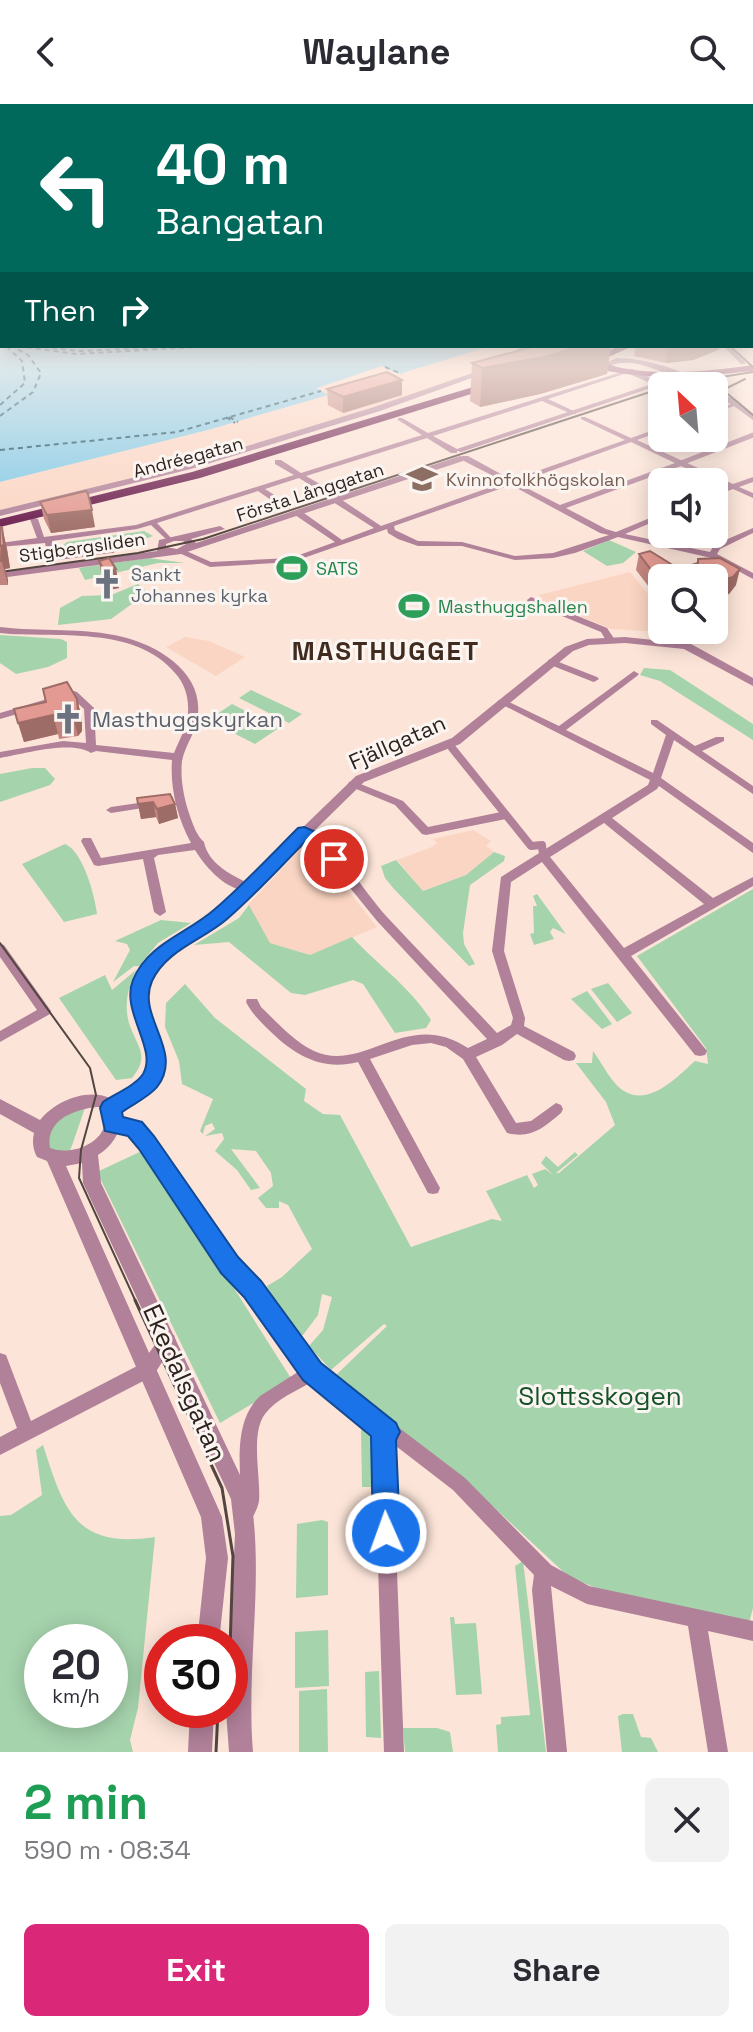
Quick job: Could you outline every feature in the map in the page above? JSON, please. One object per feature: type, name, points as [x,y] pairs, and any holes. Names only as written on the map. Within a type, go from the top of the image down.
[{"type":"highway","name":"Andréegatan","points":[[0,518],[190,473],[470,387]]},
{"type":"highway","name":"Andréegatan","points":[[0,518],[240,462],[445,400],[477,387]]},
{"type":"highway","points":[[240,462],[263,459],[278,462],[276,454],[291,447]]},
{"type":"street","points":[[0,518],[461,387]]},
{"type":"street","points":[[0,545],[113,532],[152,522],[540,398],[560,387]]},
{"type":"street","name":"Första Långgatan","points":[[223,528],[332,496],[574,413],[648,392]]},
{"type":"street","name":"Första Långgatan","points":[[459,454],[583,418],[648,393]]},
{"type":"street","points":[[728,397],[753,410]]},
{"type":"street","points":[[540,398],[574,413]]},
{"type":"street","points":[[728,407],[741,403]]},
{"type":"street","points":[[741,403],[753,418]]},
{"type":"street","points":[[583,418],[753,496]]},
{"type":"street","points":[[400,419],[510,482],[613,534],[712,555],[730,561],[753,576]]},
{"type":"street","points":[[182,538],[191,542],[185,550],[210,565],[282,562],[648,434]]},
{"type":"street","points":[[559,508],[753,435]]},
{"type":"street","points":[[278,462],[379,528]]},
{"type":"street","points":[[728,489],[753,479]]},
{"type":"street","points":[[258,488],[287,507]]},
{"type":"street","name":"Första Långgatan","points":[[215,540],[298,513],[332,496]]},
{"type":"street","points":[[298,513],[340,542]]},
{"type":"street","points":[[34,519],[45,540]]},
{"type":"street","points":[[390,525],[391,531],[414,544],[463,544],[520,559],[562,555],[648,520]]},
{"type":"street","points":[[152,522],[165,540]]},
{"type":"street","name":"Stigbergsliden","points":[[0,572],[223,528]]},
{"type":"street","points":[[712,555],[717,547],[753,530]]},
{"type":"street","name":"Stigbergsliden","points":[[45,540],[51,554],[58,558],[111,551]]},
{"type":"street","name":"Stigbergsliden","points":[[165,540],[160,547],[168,552]]},
{"type":"street","name":"Stigbergsliden","points":[[0,572],[185,550],[215,540]]},
{"type":"street","points":[[531,600],[604,630],[610,640]]},
{"type":"street","points":[[0,630],[109,636],[162,656],[185,677],[194,698],[191,727],[178,757],[179,801],[200,845],[220,873],[248,888]]},
{"type":"street","name":"Fjällgatan","points":[[112,1116],[148,1083],[155,1071],[157,1056],[139,1002],[142,981],[149,968],[167,949],[219,916],[353,784],[375,771],[454,742],[575,645],[610,640],[676,644],[706,655],[753,683]]},
{"type":"street","points":[[551,662],[594,679]]},
{"type":"street","points":[[559,731],[634,674]]},
{"type":"street","points":[[0,716],[74,694],[89,708],[91,750]]},
{"type":"street","points":[[502,702],[658,780],[753,849]]},
{"type":"street","points":[[654,722],[753,791]]},
{"type":"street","points":[[468,1055],[517,1028],[519,1018],[498,951],[503,886],[511,875],[653,787],[658,780],[671,734]]},
{"type":"street","points":[[695,750],[720,739]]},
{"type":"street","points":[[0,755],[58,744],[91,750],[178,757]]},
{"type":"street","points":[[452,748],[531,846],[542,845],[543,855],[700,1051]]},
{"type":"street","points":[[353,784],[399,803],[424,831],[506,815]]},
{"type":"street","points":[[111,810],[179,801]]},
{"type":"street","points":[[604,817],[712,904]]},
{"type":"street","points":[[304,832],[321,844],[381,918],[497,1041]]},
{"type":"street","points":[[87,841],[98,862],[200,845]]},
{"type":"street","points":[[150,854],[155,899],[160,912]]},
{"type":"street","points":[[624,954],[753,881]]},
{"type":"street","points":[[0,948],[45,1011],[0,1037]]},
{"type":"street","points":[[252,1002],[256,1010],[312,1056],[332,1061],[419,1037],[444,1041],[468,1055],[512,1129],[534,1127],[556,1109]]},
{"type":"street","points":[[517,1028],[569,1056]]},
{"type":"street","points":[[361,1055],[433,1188]]},
{"type":"street","points":[[112,1116],[90,1154],[72,1160],[54,1158],[41,1148],[42,1129],[54,1115],[76,1103],[97,1100],[112,1116],[134,1128],[229,1265],[253,1289],[312,1372],[459,1484],[544,1572],[579,1593],[753,1631]]},
{"type":"street","points":[[0,1106],[42,1129]]},
{"type":"street","name":"Ekedalsgatan","points":[[90,1154],[92,1183],[229,1467],[245,1515],[238,1711],[241,1752]]},
{"type":"street","name":"Ekedalsgatan","points":[[54,1158],[211,1517],[217,1558],[210,1624]]},
{"type":"street","points":[[0,1446],[147,1370],[168,1341]]},
{"type":"street","points":[[0,1361],[27,1432]]},
{"type":"street","name":"Ekedalsgatan","points":[[245,1515],[250,1504],[251,1435],[255,1415],[266,1402],[312,1372]]},
{"type":"street","points":[[387,1432],[383,1440],[394,1752]]},
{"type":"street","points":[[544,1572],[541,1590],[557,1752]]},
{"type":"street","points":[[696,1619],[718,1752]]},
{"type":"street","points":[[200,1752],[201,1728]]},
{"type":"shaded area","points":[[434,387],[146,476],[0,510],[0,482],[208,430],[327,395],[315,388]]},
{"type":"shaded area","points":[[630,572],[648,594],[648,631],[611,629],[541,600],[539,595]]},
{"type":"shaded area","points":[[185,637],[209,641],[245,657],[216,676],[166,647]]},
{"type":"shaded area","points":[[473,830],[491,841],[486,846],[494,852],[466,875],[423,891],[397,860],[432,847],[437,843],[433,839]]},
{"type":"shaded area","points":[[312,845],[377,927],[310,955],[270,943],[248,905],[303,846]]},
{"type":"green space","points":[[144,531],[153,536],[135,543],[71,552],[62,553],[58,549],[67,542]]},
{"type":"green space","points":[[609,540],[636,552],[623,563],[607,566],[583,551]]},
{"type":"green space","points":[[149,558],[185,563],[158,563],[85,580],[79,568]]},
{"type":"green space","points":[[138,584],[151,595],[140,598],[111,619],[58,625],[60,608],[82,596],[111,595]]},
{"type":"green space","points":[[0,635],[61,639],[67,642],[67,658],[48,667],[16,674],[0,663]]},
{"type":"green space","points":[[644,668],[670,670],[753,724],[753,740],[660,681],[640,675]]},
{"type":"green space","points":[[251,690],[302,714],[289,723],[239,698]]},
{"type":"green space","points":[[232,704],[279,728],[255,744],[208,720]]},
{"type":"green space","points":[[45,768],[55,779],[50,785],[0,802],[0,774]]},
{"type":"green space","points":[[65,844],[83,864],[97,914],[64,922],[22,864]]},
{"type":"green space","points":[[494,852],[505,856],[504,861],[470,885],[463,933],[464,944],[475,964],[469,966],[394,889],[385,878],[381,866],[396,860],[423,891],[466,875]]},
{"type":"green space","name":"Slottsskogen","points":[[753,889],[753,1608],[749,1623],[597,1588],[570,1578],[458,1474],[361,1402],[335,1376],[387,1326],[384,1324],[331,1370],[309,1346],[323,1330],[332,1297],[322,1294],[318,1315],[303,1335],[298,1335],[283,1317],[267,1286],[282,1277],[312,1249],[288,1205],[279,1201],[279,1208],[266,1208],[258,1198],[273,1186],[271,1173],[256,1151],[231,1149],[260,1188],[251,1190],[237,1170],[215,1151],[224,1139],[222,1133],[205,1136],[215,1129],[212,1123],[205,1126],[203,1134],[200,1131],[213,1099],[182,1084],[179,1061],[165,1027],[166,1003],[185,984],[215,1018],[306,1089],[304,1101],[323,1114],[340,1115],[411,1247],[492,1219],[502,1221],[486,1191],[527,1175],[534,1188],[538,1185],[532,1174],[545,1169],[553,1175],[541,1163],[546,1156],[558,1167],[575,1152],[578,1155],[556,1173],[559,1173],[615,1125],[606,1102],[576,1063],[592,1063],[593,1051],[615,1083],[634,1095],[663,1088],[695,1061],[708,1064],[706,1048],[637,956]]},
{"type":"green space","points":[[537,894],[566,934],[553,928],[550,932],[554,939],[534,945],[530,934],[534,933],[533,906],[537,906],[533,896]]},
{"type":"green space","points":[[249,905],[270,943],[310,955],[352,937],[422,1008],[431,1020],[426,1028],[395,1033],[363,984],[353,980],[305,995],[291,993],[229,942],[194,945],[239,918]]},
{"type":"green space","points":[[161,920],[191,923],[158,943],[139,966],[134,966],[113,982],[130,950],[127,944],[115,941]]},
{"type":"green space","points":[[136,970],[129,990],[127,1012],[141,1052],[140,1064],[132,1078],[116,1080],[59,998],[105,975],[112,990]]},
{"type":"green space","points":[[608,983],[632,1013],[617,1022],[591,989]]},
{"type":"green space","points":[[587,991],[612,1024],[602,1029],[571,999]]},
{"type":"green space","points":[[86,1105],[69,1154],[50,1150],[46,1134],[53,1123]]},
{"type":"green space","points":[[146,1149],[292,1380],[220,1423],[97,1172]]},
{"type":"green space","points":[[361,1429],[372,1434],[373,1487],[362,1487]]},
{"type":"green space","points":[[43,1445],[58,1488],[77,1520],[107,1537],[155,1537],[138,1708],[130,1740],[133,1752],[0,1752],[0,1516],[11,1515],[42,1495],[36,1450]]},
{"type":"green space","points":[[328,1522],[328,1595],[296,1598],[297,1524]]},
{"type":"green space","points":[[523,1561],[546,1752],[498,1752],[496,1725],[501,1724],[501,1717],[530,1715],[515,1566]]},
{"type":"green space","points":[[450,1617],[454,1617],[455,1624],[476,1623],[482,1694],[456,1695]]},
{"type":"green space","points":[[328,1630],[329,1686],[295,1688],[295,1632]]},
{"type":"green space","points":[[379,1671],[381,1738],[366,1737],[365,1672]]},
{"type":"green space","points":[[327,1689],[328,1752],[299,1752],[299,1691]]},
{"type":"green space","points":[[633,1714],[641,1737],[651,1738],[658,1752],[622,1752],[618,1716]]},
{"type":"green space","points":[[403,1728],[437,1728],[450,1732],[453,1752],[405,1752]]},
{"type":"water","points":[[0,387],[320,387],[317,388],[328,395],[208,430],[0,482]]},
{"type":"building","points":[[334,387],[378,387],[343,397],[327,389]]},
{"type":"building","points":[[86,491],[92,510],[47,515],[40,502]]},
{"type":"building","points":[[0,527],[4,545],[0,546]]},
{"type":"building","points":[[650,551],[671,564],[648,566],[639,554]]},
{"type":"building","points":[[109,558],[116,569],[105,572],[99,561]]},
{"type":"building","points":[[720,558],[740,569],[728,578],[728,564],[695,564],[698,559]]},
{"type":"building","points":[[67,682],[77,699],[78,712],[73,717],[55,719],[53,715],[18,723],[14,709],[46,702],[43,689]]},
{"type":"building","points":[[170,794],[175,804],[157,809],[153,802],[138,804],[137,798]]},
{"type":"ferry route","points":[[0,405],[21,387]]},
{"type":"ferry route","points":[[0,416],[33,392],[35,387]]},
{"type":"ferry route","points":[[229,417],[321,391]]},
{"type":"ferry route","points":[[229,417],[238,422]]},
{"type":"ferry route","points":[[0,450],[177,432],[227,418]]},
{"type":"ferry route","points":[[227,418],[235,423]]},
{"type":"tram line","points":[[729,387],[723,390],[753,415]]},
{"type":"tram line","points":[[0,572],[138,553],[203,539],[648,393]]},
{"type":"tram line","points":[[0,943],[90,1068],[96,1095],[81,1150],[79,1178],[136,1302]]},
{"type":"tram line","points":[[135,1300],[222,1488],[233,1556],[231,1624]]},
{"type":"tram line","points":[[216,1752],[217,1728]]},
{"type":"place","name":"Kvinnofolkhögskolan","points":[[422,479]]},
{"type":"place","name":"SATS","points":[[292,568]]},
{"type":"place","name":"Sankt Johannes kyrka","points":[[107,584]]},
{"type":"place","name":"Masthuggshallen","points":[[414,606]]},
{"type":"place","name":"Masthuggskyrkan","points":[[68,719]]},
{"type":"district","name":"MASTHUGGET","points":[[386,651]]},
{"type":"route","points":[[334,859],[317,839],[304,832],[219,916],[160,955],[142,981],[139,1002],[141,1016],[157,1056],[155,1071],[148,1083],[111,1108],[113,1125],[134,1128],[229,1265],[253,1289],[312,1372],[387,1432],[383,1440],[386,1533]]}]
